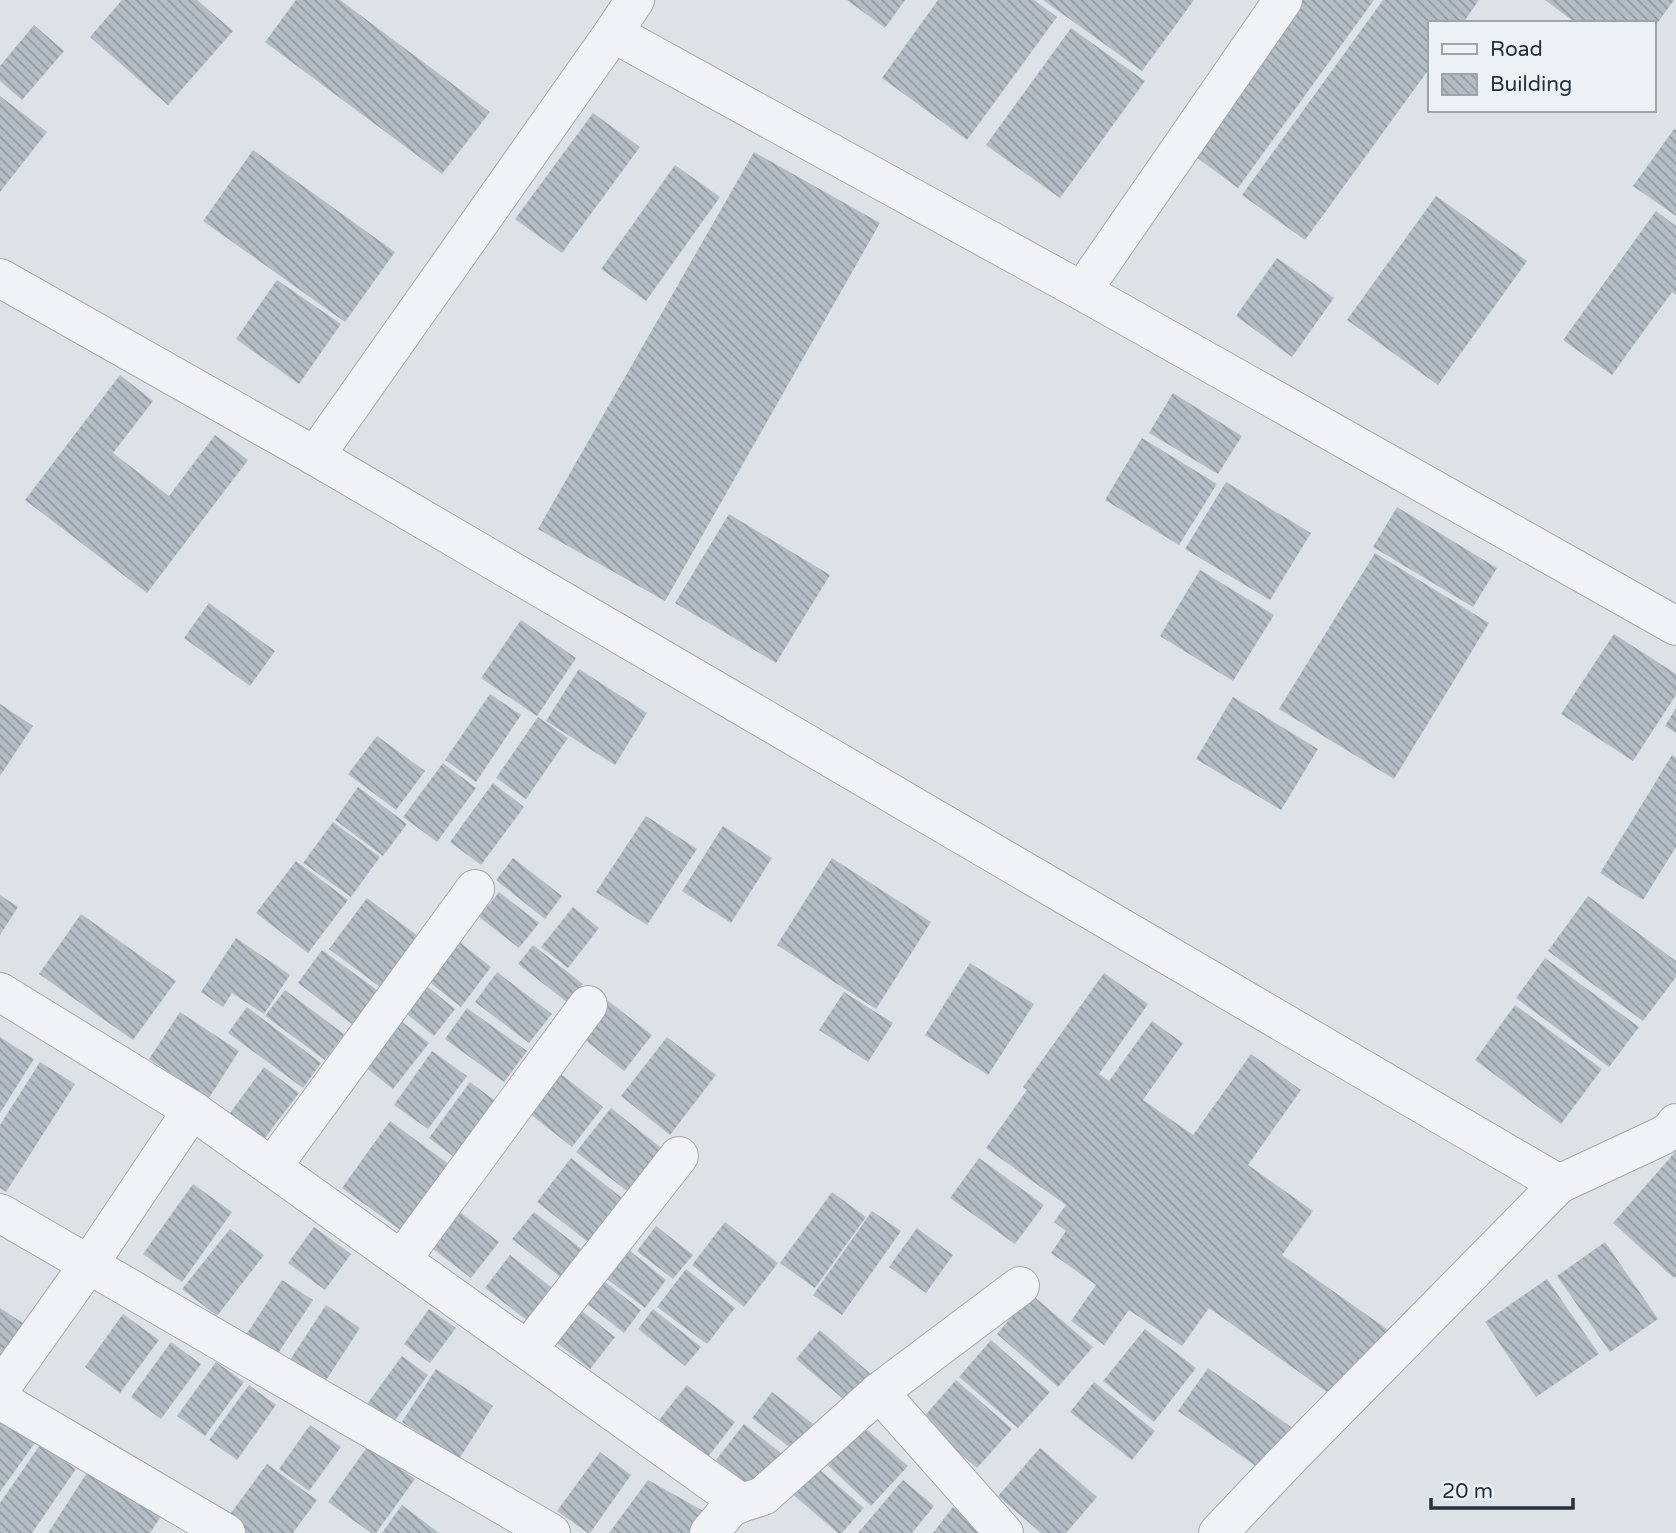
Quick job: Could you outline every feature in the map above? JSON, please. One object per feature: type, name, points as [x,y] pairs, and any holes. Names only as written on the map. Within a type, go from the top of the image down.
[{"type":"street","points":[[315,456],[635,0]]},
{"type":"street","points":[[1082,291],[1283,0]]},
{"type":"street","points":[[613,33],[1082,291],[1676,626]]},
{"type":"street","points":[[0,278],[315,456],[1559,1184]]},
{"type":"street","points":[[272,1167],[475,889]]},
{"type":"street","points":[[0,992],[192,1110],[741,1503]]},
{"type":"street","points":[[401,1259],[588,1004]]},
{"type":"street","points":[[0,1389],[89,1264],[192,1110]]},
{"type":"street","points":[[1218,1533],[1559,1184],[1662,1136],[1676,1123]]},
{"type":"street","points":[[528,1349],[679,1156]]},
{"type":"street","points":[[0,1213],[551,1533]]},
{"type":"street","points":[[709,1533],[730,1508],[763,1496],[879,1392],[1020,1286]]},
{"type":"street","points":[[879,1392],[1004,1533]]},
{"type":"street","points":[[0,1400],[226,1533]]},
{"type":"building","points":[[122,0],[197,0],[233,31],[168,105],[90,37]]},
{"type":"building","points":[[296,0],[340,0],[490,112],[442,174],[265,42]]},
{"type":"building","points":[[847,0],[905,0],[885,28]]},
{"type":"building","points":[[938,0],[1034,0],[1057,17],[967,140],[882,78]]},
{"type":"building","points":[[1043,0],[1194,0],[1142,71]]},
{"type":"building","points":[[1291,0],[1374,0],[1238,188],[1184,148]]},
{"type":"building","points":[[1383,0],[1479,0],[1464,21],[1428,21],[1428,70],[1305,240],[1242,195]]},
{"type":"building","points":[[1545,0],[1674,0],[1655,26],[1655,21],[1573,21]]},
{"type":"building","points":[[34,25],[64,51],[22,100],[0,81],[0,66]]},
{"type":"building","points":[[1071,28],[1145,81],[1060,198],[986,145]]},
{"type":"building","points":[[0,96],[47,132],[0,192]]},
{"type":"building","points":[[593,113],[640,147],[562,253],[515,219]]},
{"type":"building","points":[[1674,129],[1676,130],[1676,216],[1633,186]]},
{"type":"building","points":[[253,150],[395,252],[345,322],[203,221]]},
{"type":"building","points":[[754,152],[880,223],[665,601],[538,529]]},
{"type":"building","points":[[675,165],[720,197],[646,301],[601,269]]},
{"type":"building","points":[[1436,196],[1527,261],[1438,385],[1347,320]]},
{"type":"building","points":[[1656,211],[1676,226],[1676,295],[1672,292],[1612,375],[1563,340]]},
{"type":"building","points":[[1277,258],[1334,298],[1292,357],[1236,316]]},
{"type":"building","points":[[277,280],[341,324],[299,384],[236,339]]},
{"type":"building","points":[[120,375],[153,401],[113,453],[169,496],[215,435],[248,460],[147,593],[25,500]]},
{"type":"building","points":[[1173,393],[1242,436],[1218,474],[1149,433]]},
{"type":"building","points":[[1142,438],[1217,484],[1179,545],[1105,500]]},
{"type":"building","points":[[1226,482],[1311,533],[1270,600],[1185,549]]},
{"type":"building","points":[[1397,507],[1497,568],[1473,607],[1373,547]]},
{"type":"building","points":[[729,514],[830,575],[776,663],[675,603]]},
{"type":"building","points":[[1375,553],[1489,623],[1394,779],[1279,709]]},
{"type":"building","points":[[1200,570],[1274,615],[1233,681],[1160,636]]},
{"type":"building","points":[[209,603],[275,651],[250,686],[184,638]]},
{"type":"building","points":[[521,620],[576,658],[537,716],[481,678]]},
{"type":"building","points":[[1614,634],[1676,674],[1676,695],[1633,761],[1561,714]]},
{"type":"building","points":[[579,669],[647,713],[615,765],[546,721]]},
{"type":"building","points":[[490,694],[521,715],[476,782],[445,760]]},
{"type":"building","points":[[1233,697],[1318,749],[1281,810],[1196,759]]},
{"type":"building","points":[[0,704],[33,726],[0,776]]},
{"type":"building","points":[[1676,708],[1676,733],[1665,726]]},
{"type":"building","points":[[538,717],[568,738],[526,799],[496,778]]},
{"type":"building","points":[[377,736],[425,771],[396,810],[348,774]]},
{"type":"building","points":[[1672,755],[1676,758],[1676,847],[1643,900],[1600,873]]},
{"type":"building","points":[[443,763],[476,788],[437,842],[403,817]]},
{"type":"building","points":[[493,783],[524,807],[481,865],[450,842]]},
{"type":"building","points":[[358,787],[407,824],[383,856],[335,820]]},
{"type":"building","points":[[646,816],[697,849],[647,925],[596,892]]},
{"type":"building","points":[[333,822],[380,857],[351,897],[303,863]]},
{"type":"building","points":[[723,826],[772,858],[731,923],[682,891]]},
{"type":"building","points":[[513,858],[562,896],[545,919],[496,880]]},
{"type":"building","points":[[832,858],[931,922],[876,1009],[777,945]]},
{"type":"building","points":[[296,861],[348,900],[308,953],[256,913]]},
{"type":"building","points":[[499,892],[539,923],[519,948],[479,917]]},
{"type":"building","points":[[0,895],[18,907],[0,935]]},
{"type":"building","points":[[1588,896],[1676,961],[1676,977],[1643,1021],[1548,951]]},
{"type":"building","points":[[367,898],[418,936],[380,987],[329,949]]},
{"type":"building","points":[[573,907],[599,928],[568,968],[541,947]]},
{"type":"building","points":[[81,914],[176,981],[133,1040],[39,974]]},
{"type":"building","points":[[448,933],[491,967],[461,1007],[417,972]]},
{"type":"building","points":[[236,938],[290,975],[264,1014],[232,993],[223,1007],[201,992]]},
{"type":"building","points":[[533,945],[583,984],[568,1003],[518,964]]},
{"type":"building","points":[[322,950],[381,993],[356,1027],[298,983]]},
{"type":"building","points":[[1545,958],[1639,1027],[1609,1067],[1516,998]]},
{"type":"building","points":[[970,963],[1034,1004],[988,1075],[925,1035]]},
{"type":"building","points":[[497,972],[552,1014],[529,1043],[475,1002]]},
{"type":"building","points":[[1104,973],[1148,1004],[1099,1074],[1109,1081],[1152,1021],[1183,1043],[1143,1100],[1193,1135],[1251,1054],[1301,1090],[1248,1165],[1313,1211],[1282,1255],[1391,1332],[1341,1402],[1209,1308],[1182,1346],[1129,1310],[1104,1345],[1071,1321],[1096,1285],[1051,1253],[1066,1231],[1054,1222],[1066,1205],[986,1148],[1027,1090],[1023,1087]]},
{"type":"building","points":[[418,979],[455,1009],[434,1036],[397,1006]]},
{"type":"building","points":[[285,990],[344,1034],[325,1060],[265,1016]]},
{"type":"building","points":[[844,992],[893,1023],[868,1062],[819,1030]]},
{"type":"building","points":[[607,1000],[652,1035],[624,1071],[580,1036]]},
{"type":"building","points":[[1515,1005],[1602,1069],[1561,1124],[1475,1060]]},
{"type":"building","points":[[247,1007],[321,1063],[303,1088],[228,1033]]},
{"type":"building","points":[[467,1008],[527,1051],[504,1082],[445,1039]]},
{"type":"building","points":[[180,1012],[239,1051],[209,1098],[149,1059]]},
{"type":"building","points":[[396,1017],[429,1043],[393,1089],[360,1063]]},
{"type":"building","points":[[0,1037],[34,1059],[0,1113]]},
{"type":"building","points":[[667,1037],[716,1075],[670,1135],[621,1096]]},
{"type":"building","points":[[432,1051],[467,1076],[428,1129],[394,1105]]},
{"type":"building","points":[[40,1062],[75,1084],[6,1192],[0,1188],[0,1125]]},
{"type":"building","points":[[548,1064],[603,1107],[572,1147],[516,1103]]},
{"type":"building","points":[[264,1067],[299,1093],[258,1147],[224,1121]]},
{"type":"building","points":[[470,1082],[498,1103],[458,1160],[429,1138]]},
{"type":"building","points":[[611,1108],[665,1151],[631,1194],[576,1152]]},
{"type":"building","points":[[390,1121],[450,1165],[402,1231],[342,1188]]},
{"type":"building","points":[[1676,1151],[1676,1276],[1674,1278],[1613,1223]]},
{"type":"building","points":[[571,1158],[626,1201],[592,1245],[537,1202]]},
{"type":"building","points":[[979,1158],[1044,1205],[1015,1244],[950,1198]]},
{"type":"building","points":[[193,1184],[232,1212],[182,1282],[143,1254]]},
{"type":"building","points":[[832,1192],[866,1217],[815,1288],[780,1263]]},
{"type":"building","points":[[452,1206],[499,1242],[471,1278],[424,1242]]},
{"type":"building","points":[[872,1211],[901,1231],[842,1315],[813,1295]]},
{"type":"building","points":[[534,1212],[584,1251],[563,1279],[512,1239]]},
{"type":"building","points":[[725,1222],[778,1263],[744,1307],[692,1265]]},
{"type":"building","points":[[656,1226],[693,1255],[673,1279],[637,1251]]},
{"type":"building","points":[[314,1227],[351,1254],[325,1290],[288,1263]]},
{"type":"building","points":[[917,1228],[953,1255],[926,1293],[889,1267]]},
{"type":"building","points":[[230,1229],[264,1255],[217,1316],[182,1289]]},
{"type":"building","points":[[1605,1242],[1658,1319],[1610,1352],[1557,1276]]},
{"type":"building","points":[[630,1251],[666,1280],[645,1308],[607,1279]]},
{"type":"building","points":[[510,1255],[555,1290],[529,1322],[485,1288]]},
{"type":"building","points":[[686,1269],[735,1308],[707,1344],[657,1307]]},
{"type":"building","points":[[595,1274],[641,1310],[624,1333],[578,1297]]},
{"type":"building","points":[[1547,1279],[1599,1354],[1536,1397],[1485,1322]]},
{"type":"building","points":[[282,1280],[313,1300],[275,1358],[244,1338]]},
{"type":"building","points":[[1031,1294],[1093,1347],[1058,1387],[997,1334]]},
{"type":"building","points":[[573,1304],[615,1337],[590,1369],[548,1336]]},
{"type":"building","points":[[326,1305],[360,1328],[323,1385],[288,1363]]},
{"type":"building","points":[[0,1308],[32,1329],[0,1356]]},
{"type":"building","points":[[429,1309],[456,1328],[430,1363],[404,1344]]},
{"type":"building","points":[[653,1309],[701,1347],[685,1366],[638,1329]]},
{"type":"building","points":[[123,1314],[159,1340],[120,1393],[85,1367]]},
{"type":"building","points":[[1145,1329],[1196,1368],[1154,1422],[1103,1381]]},
{"type":"building","points":[[820,1330],[872,1375],[848,1403],[796,1359]]},
{"type":"building","points":[[991,1340],[1050,1392],[1018,1428],[959,1377]]},
{"type":"building","points":[[171,1342],[201,1364],[161,1419],[131,1397]]},
{"type":"building","points":[[402,1356],[428,1375],[393,1423],[367,1404]]},
{"type":"building","points":[[216,1362],[244,1382],[205,1436],[177,1416]]},
{"type":"building","points":[[1208,1368],[1291,1427],[1260,1469],[1178,1411]]},
{"type":"building","points":[[436,1369],[493,1406],[459,1459],[402,1422]]},
{"type":"building","points":[[956,1380],[1012,1429],[977,1468],[921,1420]]},
{"type":"building","points":[[1094,1382],[1155,1431],[1132,1460],[1070,1412]]},
{"type":"building","points":[[249,1385],[276,1405],[237,1460],[209,1440]]},
{"type":"building","points":[[687,1385],[735,1422],[707,1458],[659,1420]]},
{"type":"building","points":[[772,1392],[817,1427],[797,1453],[752,1418]]},
{"type":"building","points":[[0,1408],[39,1437],[0,1492]]},
{"type":"building","points":[[856,1420],[908,1466],[871,1506],[818,1456]]},
{"type":"building","points":[[744,1424],[786,1457],[758,1493],[716,1460]]},
{"type":"building","points":[[310,1425],[341,1447],[309,1491],[279,1469]]},
{"type":"building","points":[[40,1445],[76,1469],[32,1533],[0,1533],[0,1503]]},
{"type":"building","points":[[368,1446],[415,1479],[376,1533],[371,1533],[328,1502]]},
{"type":"building","points":[[1040,1448],[1097,1497],[1066,1533],[1041,1533],[998,1496]]},
{"type":"building","points":[[600,1452],[631,1475],[588,1533],[557,1511]]},
{"type":"building","points":[[267,1464],[317,1500],[293,1533],[241,1533],[225,1521]]},
{"type":"building","points":[[814,1465],[864,1508],[842,1533],[838,1533],[790,1492]]},
{"type":"building","points":[[90,1468],[162,1515],[150,1533],[48,1533]]},
{"type":"building","points":[[648,1480],[709,1514],[693,1533],[609,1533]]},
{"type":"building","points":[[903,1480],[934,1506],[912,1533],[858,1533]]},
{"type":"building","points":[[402,1505],[439,1533],[382,1533]]},
{"type":"building","points":[[953,1507],[986,1533],[933,1533]]}]
